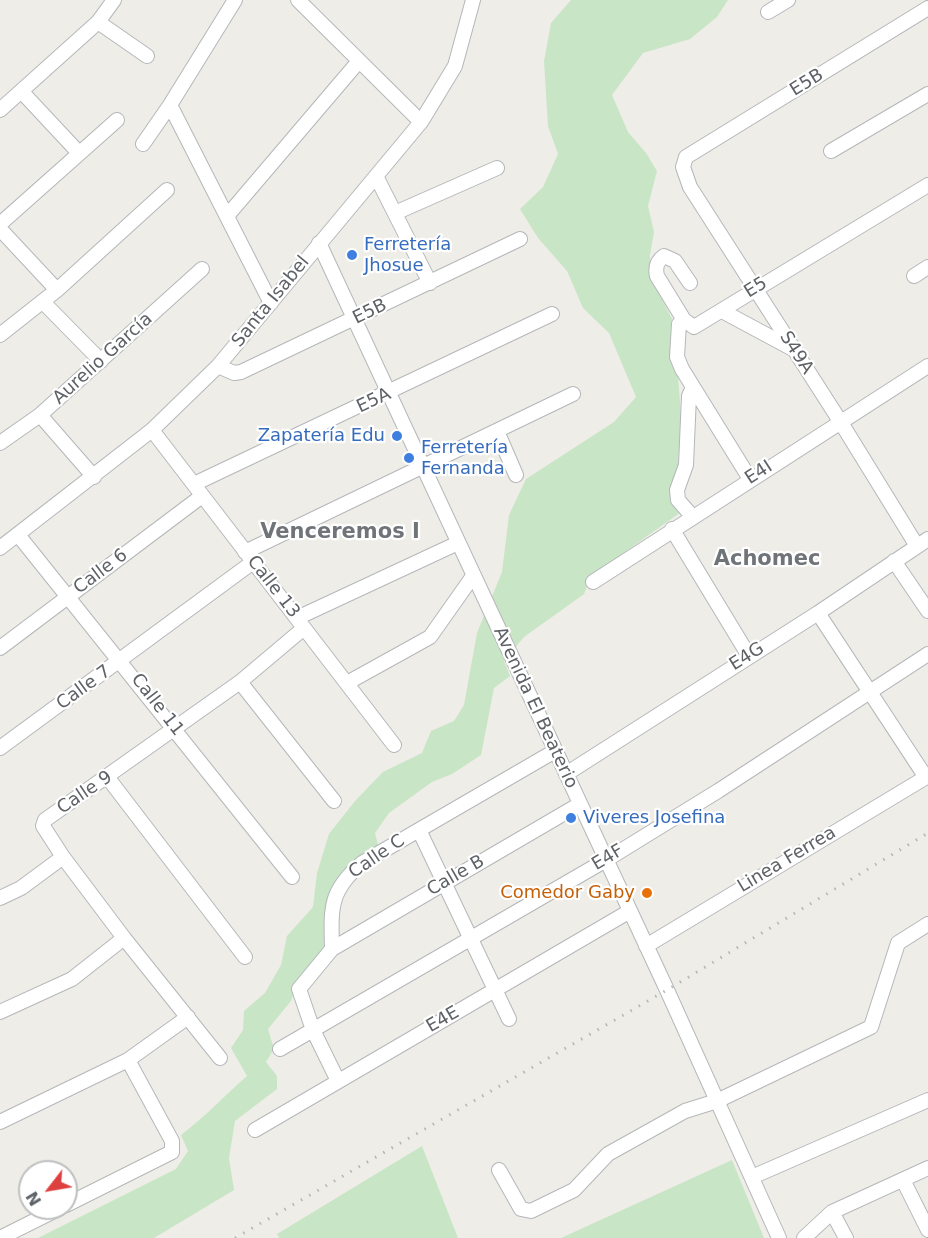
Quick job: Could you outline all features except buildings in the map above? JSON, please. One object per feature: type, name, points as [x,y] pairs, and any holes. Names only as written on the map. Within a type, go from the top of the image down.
[{"type":"street","points":[[0,110],[98,22],[114,0]]},
{"type":"street","points":[[143,144],[235,0]]},
{"type":"street","points":[[298,0],[421,122]]},
{"type":"street","name":"Santa Isabel","points":[[0,548],[19,536],[152,430],[218,366],[421,122],[455,66],[472,0]]},
{"type":"street","points":[[768,12],[788,0]]},
{"type":"street","name":"E5B","points":[[686,157],[928,8]]},
{"type":"street","points":[[98,22],[147,56]]},
{"type":"street","points":[[227,216],[359,61]]},
{"type":"street","points":[[22,92],[79,153]]},
{"type":"street","points":[[831,151],[928,94]]},
{"type":"street","points":[[170,105],[271,303]]},
{"type":"street","points":[[0,224],[117,120]]},
{"type":"street","name":"S49A","points":[[686,157],[683,167],[690,187],[840,421],[922,542]]},
{"type":"street","points":[[395,213],[497,168]]},
{"type":"street","points":[[376,176],[430,283]]},
{"type":"street","name":"E5","points":[[684,320],[694,327],[699,326],[755,289],[928,185]]},
{"type":"street","points":[[0,335],[57,290],[166,190]]},
{"type":"street","points":[[0,229],[57,290]]},
{"type":"street","name":"E5B","points":[[218,366],[234,373],[241,372],[355,320],[520,239]]},
{"type":"street","name":"Avenida El Beaterio","points":[[319,243],[630,911],[778,1238]]},
{"type":"street","points":[[690,283],[675,261],[664,256],[659,260],[657,276],[684,320],[679,324],[677,357],[750,479]]},
{"type":"street","points":[[914,276],[928,267]]},
{"type":"street","name":"Aurelio García","points":[[0,443],[40,415],[202,269]]},
{"type":"street","points":[[43,302],[101,361]]},
{"type":"street","points":[[722,311],[793,349]]},
{"type":"street","name":"E5A","points":[[198,490],[552,314]]},
{"type":"street","name":"E4I","points":[[593,582],[692,516],[928,366]]},
{"type":"street","points":[[692,516],[678,500],[677,490],[686,465],[689,396],[693,387]]},
{"type":"street","points":[[249,557],[423,467],[573,394]]},
{"type":"street","points":[[40,415],[94,477]]},
{"type":"street","name":"Calle 13","points":[[152,430],[394,745]]},
{"type":"street","points":[[497,431],[516,475]]},
{"type":"street","name":"Calle 6","points":[[0,648],[198,490]]},
{"type":"street","points":[[672,529],[749,656]]},
{"type":"street","name":"Calle 11","points":[[19,536],[122,661],[292,877]]},
{"type":"street","name":"E4G","points":[[566,774],[818,613],[922,542]]},
{"type":"street","name":"Calle 9","points":[[220,1058],[124,938],[46,834],[43,826],[45,820],[108,778],[240,681],[300,623],[458,543]]},
{"type":"street","name":"Calle 7","points":[[0,748],[122,661],[249,557]]},
{"type":"street","points":[[894,561],[928,611]]},
{"type":"street","points":[[346,683],[430,637],[473,576]]},
{"type":"street","points":[[818,613],[926,776]]},
{"type":"street","name":"E4F","points":[[280,1049],[606,860],[718,791],[928,654]]},
{"type":"street","points":[[240,681],[334,801]]},
{"type":"street","name":"Calle C","points":[[332,949],[331,908],[345,878],[362,863],[555,751]]},
{"type":"street","name":"Linea Ferrea","points":[[646,946],[926,776]]},
{"type":"street","points":[[108,778],[245,957]]},
{"type":"street","name":"Calle B","points":[[332,949],[580,804]]},
{"type":"street","points":[[419,830],[509,1019]]},
{"type":"street","points":[[0,898],[21,888],[63,856]]},
{"type":"street","name":"E4E","points":[[255,1130],[630,911]]},
{"type":"street","points":[[499,1170],[520,1209],[531,1211],[574,1190],[608,1154],[685,1111],[717,1101],[871,1027],[898,943],[928,924]]},
{"type":"street","points":[[0,1012],[72,979],[124,938]]},
{"type":"street","points":[[332,949],[299,989],[312,1030],[338,1081]]},
{"type":"street","points":[[0,1122],[128,1060],[188,1017]]},
{"type":"street","points":[[78,1199],[172,1152],[172,1141],[128,1060]]},
{"type":"street","points":[[752,1178],[928,1100]]},
{"type":"street","points":[[804,1238],[832,1212],[928,1168]]},
{"type":"street","points":[[903,1179],[928,1230]]},
{"type":"street","points":[[832,1212],[846,1238]]},
{"type":"street","points":[[0,1238],[36,1220]]},
{"type":"green space","points":[[571,0],[728,0],[717,17],[690,39],[643,53],[612,95],[628,132],[646,153],[657,171],[648,206],[654,232],[650,255],[650,275],[674,323],[681,416],[678,465],[681,512],[591,576],[584,594],[524,637],[504,661],[510,676],[494,688],[481,755],[452,774],[432,782],[389,813],[375,833],[378,845],[340,874],[326,906],[325,950],[298,981],[291,1001],[268,1029],[274,1049],[266,1062],[277,1076],[277,1089],[235,1121],[229,1158],[234,1190],[154,1238],[38,1238],[176,1169],[188,1151],[181,1135],[247,1076],[231,1048],[243,1030],[244,1011],[265,993],[281,965],[287,936],[313,907],[317,873],[329,834],[355,801],[383,772],[422,753],[431,731],[454,721],[464,705],[477,633],[502,572],[509,515],[526,479],[614,422],[636,397],[609,333],[583,308],[567,271],[538,238],[520,209],[543,187],[558,154],[548,126],[544,61],[551,23]]},
{"type":"green space","points":[[422,1146],[458,1238],[279,1238],[277,1234]]},
{"type":"green space","points":[[732,1160],[764,1238],[561,1238]]},
{"type":"railway","points":[[235,1238],[667,990],[928,833]]},
{"type":"place","name":"Ferretería Jhosue","points":[[352,255]]},
{"type":"place","name":"Zapatería Edu","points":[[397,436]]},
{"type":"place","name":"Ferretería Fernanda","points":[[409,458]]},
{"type":"place","name":"Viveres Josefina","points":[[571,818]]},
{"type":"place","name":"Comedor Gaby","points":[[647,893]]},
{"type":"district","name":"Venceremos I","points":[[340,533]]},
{"type":"district","name":"Achomec","points":[[767,560]]}]
